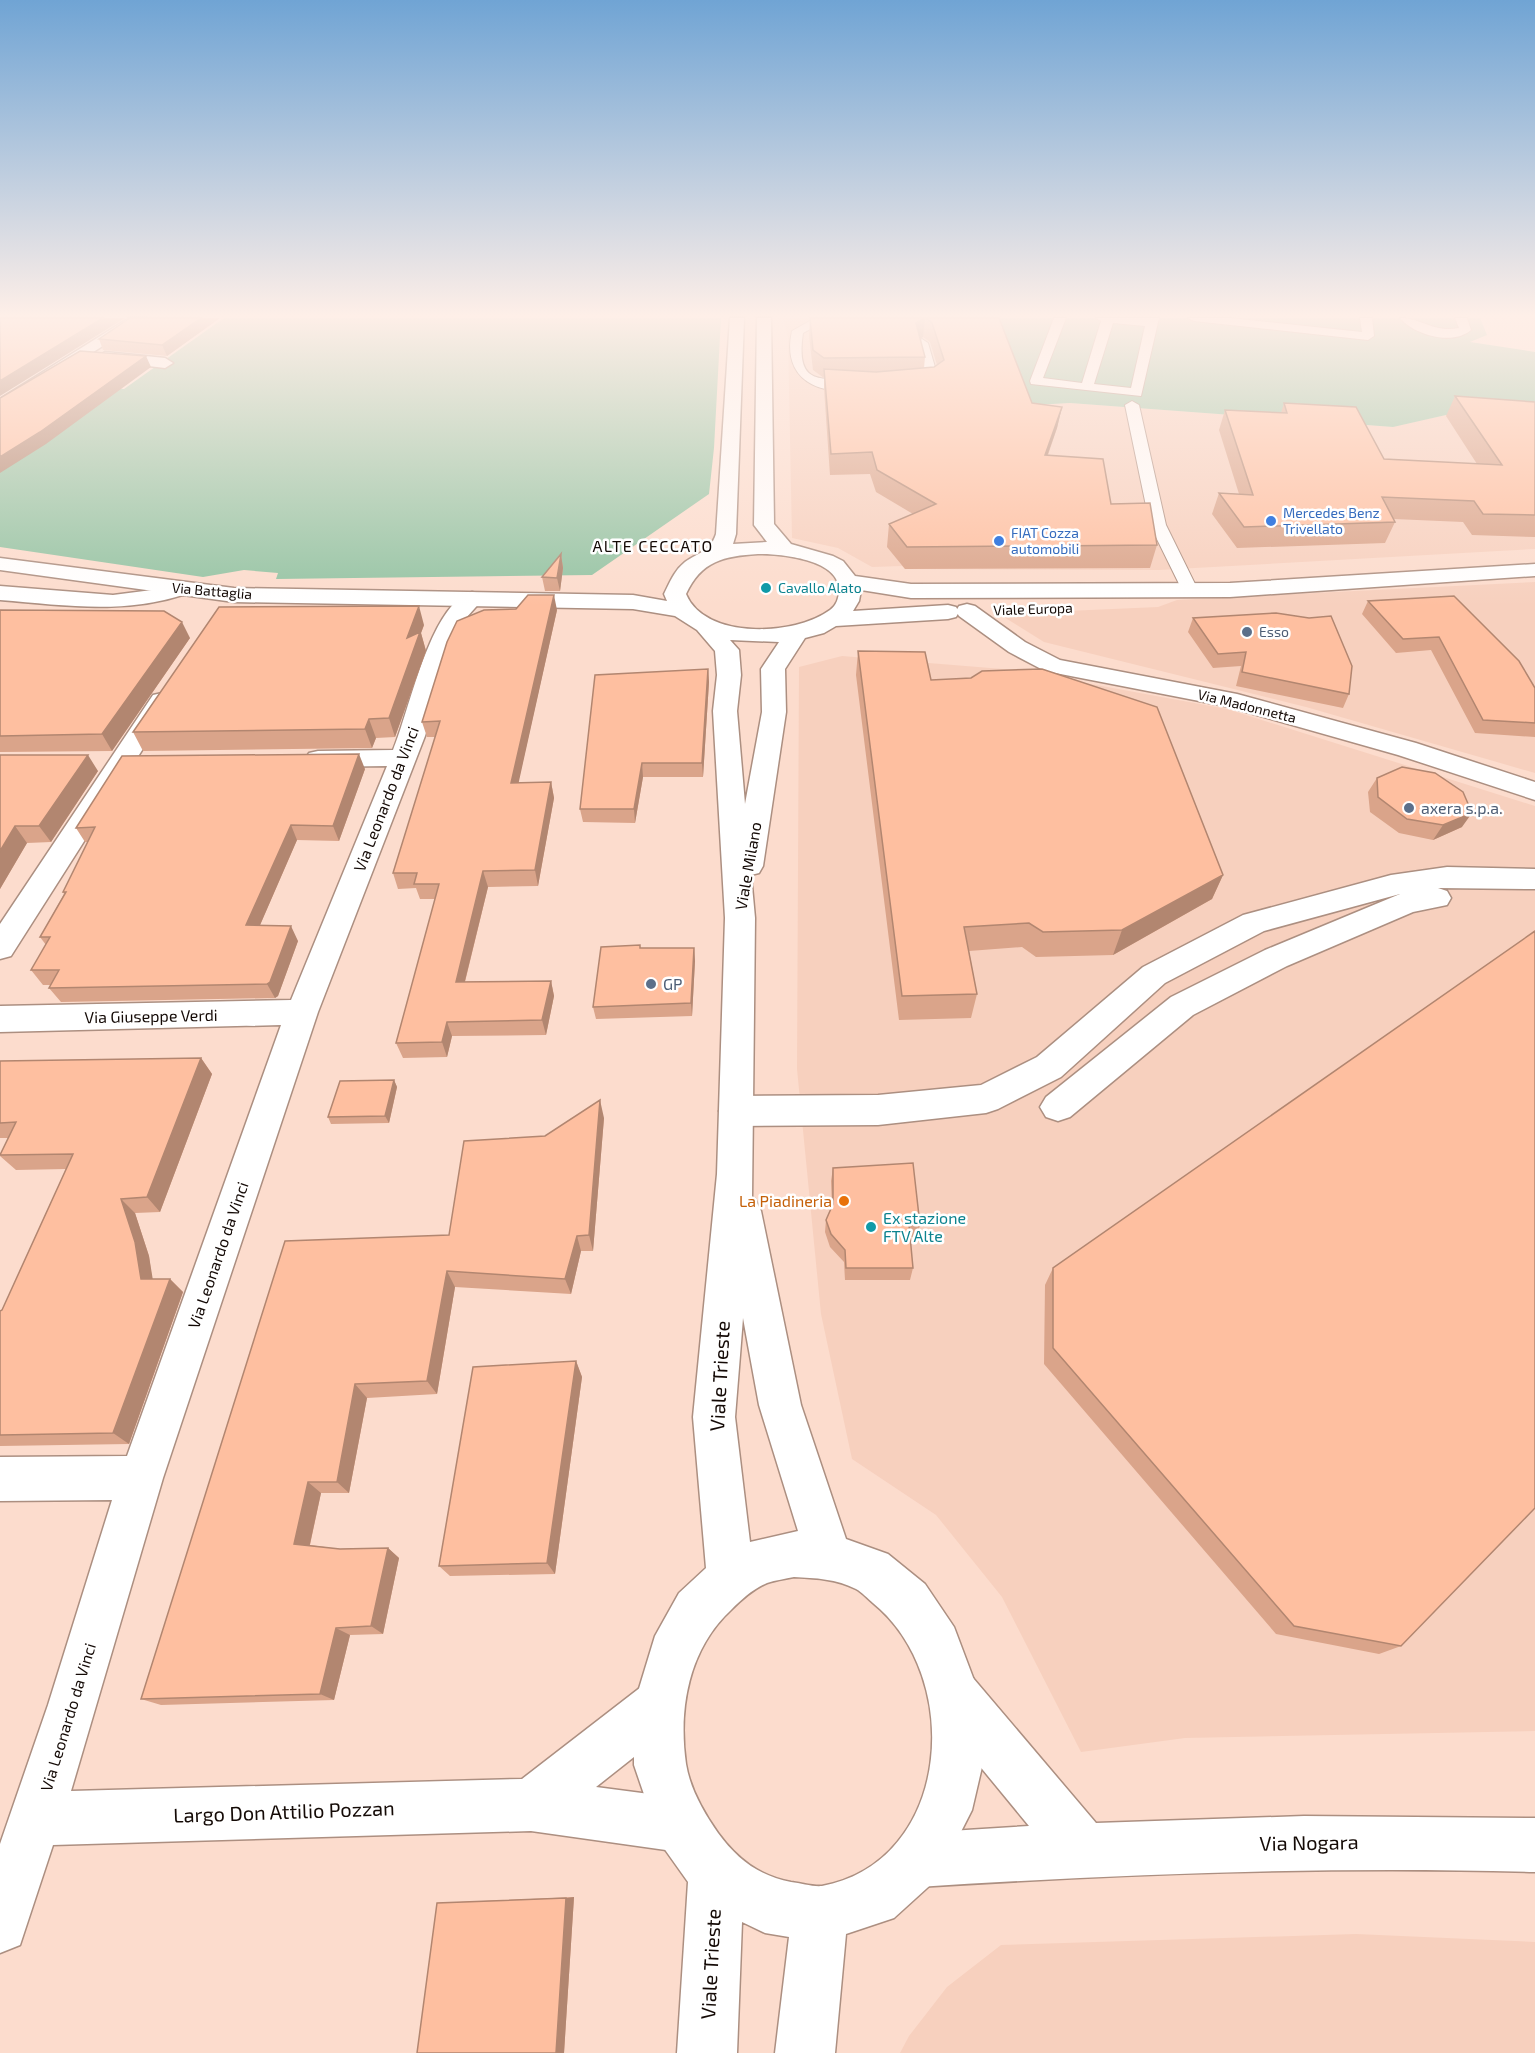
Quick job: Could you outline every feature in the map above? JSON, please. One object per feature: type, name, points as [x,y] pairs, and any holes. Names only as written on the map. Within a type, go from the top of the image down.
[{"type":"main road","points":[[712,557],[722,546],[726,534],[732,414]]},
{"type":"main road","points":[[764,414],[764,525],[772,538],[784,549]]},
{"type":"main road","points":[[784,549],[824,560],[848,581],[851,591],[849,600],[834,619],[796,634],[748,637],[695,619],[677,594],[682,578],[694,566],[712,557],[739,550],[784,549]]},
{"type":"main road","name":"Via Battaglia","points":[[0,564],[178,589],[228,604],[624,594],[682,578]]},
{"type":"main road","name":"Viale Europa","points":[[848,581],[911,591],[1230,590],[1535,570]]},
{"type":"main road","points":[[0,593],[134,602],[162,596],[178,589]]},
{"type":"main road","name":"Viale Europa","points":[[834,619],[890,614],[1160,605],[1230,590]]},
{"type":"main road","name":"Via Battaglia","points":[[426,598],[633,602],[695,619]]},
{"type":"main road","name":"Via Leonardo da Vinci","points":[[0,1925],[36,1819],[141,1478],[302,1012],[403,758],[437,656],[456,615],[472,599]]},
{"type":"main road","name":"Via Madonnetta","points":[[967,611],[1017,647],[1053,666],[1228,699],[1407,749],[1535,791]]},
{"type":"main road","name":"Viale Milano","points":[[695,619],[727,650],[729,675],[725,711],[740,918]]},
{"type":"main road","name":"Viale Milano","points":[[740,918],[774,712],[773,669],[796,634]]},
{"type":"main road","points":[[0,948],[174,683]]},
{"type":"main road","points":[[297,760],[403,758]]},
{"type":"main road","points":[[87,762],[156,761]]},
{"type":"main road","points":[[737,1111],[878,1110],[986,1099],[1049,1067],[1154,975],[1254,923],[1402,883],[1447,877],[1535,880]]},
{"type":"main road","points":[[1058,1107],[1182,1006],[1276,958],[1408,902],[1535,880]]},
{"type":"main road","name":"Viale Trieste","points":[[730,1578],[714,1417],[735,1174],[740,918]]},
{"type":"main road","name":"Via Giuseppe Verdi","points":[[0,1019],[302,1012]]},
{"type":"main road","name":"Viale Trieste","points":[[735,1174],[780,1405],[829,1556]]},
{"type":"main road","points":[[0,1479],[141,1478]]},
{"type":"main road","name":"Viale Trieste","points":[[794,1554],[829,1556],[871,1571],[908,1601],[937,1644],[955,1696],[959,1754],[946,1810],[918,1860],[874,1898],[820,1914],[765,1905],[716,1875],[680,1825],[660,1765],[659,1705],[672,1653],[696,1610],[730,1578],[761,1561],[794,1554]]},
{"type":"main road","points":[[955,1696],[1083,1849]]},
{"type":"main road","points":[[531,1804],[659,1705]]},
{"type":"main road","name":"Largo Don Attilio Pozzan","points":[[36,1819],[531,1804],[680,1825]]},
{"type":"main road","name":"Via Nogara","points":[[918,1860],[1083,1849],[1407,1840],[1535,1845]]},
{"type":"main road","name":"Viale Trieste","points":[[707,2053],[716,1875]]},
{"type":"main road","points":[[805,2053],[820,1914]]},
{"type":"lane","points":[[1134,414],[1158,525],[1190,590]]},
{"type":"shaded area","points":[[790,414],[1215,414],[1392,427],[1446,415],[1535,423],[1535,549],[1159,570],[905,569],[902,566],[872,567],[838,548],[792,538]]},
{"type":"shaded area","points":[[1535,582],[1535,773],[1306,707],[1044,642],[999,614],[1158,607],[1177,600]]},
{"type":"shaded area","points":[[842,656],[1015,670],[1227,709],[1535,806],[1535,1731],[1185,1738],[1081,1752],[1002,1597],[936,1515],[852,1459],[821,1314],[797,1069],[799,667]]},
{"type":"shaded area","points":[[1356,1934],[1535,1942],[1535,2053],[900,2053],[909,2036],[947,1987],[1001,1945]]},
{"type":"green space","points":[[12,414],[716,414],[709,494],[592,575],[276,579],[278,573],[244,570],[203,577],[0,547],[0,421]]},
{"type":"green space","points":[[1215,414],[1535,414],[1535,423],[1446,415],[1393,427]]},
{"type":"building","points":[[0,414],[65,414],[40,432],[0,457]]},
{"type":"building","points":[[828,414],[1060,414],[1045,455],[1103,459],[1111,504],[1150,503],[1157,545],[907,547],[889,524],[936,504],[877,470],[872,452],[831,454]]},
{"type":"building","points":[[1226,414],[1360,414],[1384,459],[1502,465],[1467,414],[1535,414],[1535,515],[1483,514],[1474,501],[1382,497],[1395,522],[1244,527],[1219,493],[1253,495]]},
{"type":"building","points":[[561,554],[557,578],[542,577]]},
{"type":"building","points":[[528,595],[554,595],[511,783],[551,782],[535,870],[483,871],[456,982],[551,981],[542,1020],[447,1022],[442,1042],[396,1043],[439,884],[414,884],[417,873],[393,873],[440,721],[422,722],[447,642],[457,621],[484,610],[516,609]]},
{"type":"building","points":[[1454,596],[1519,661],[1535,688],[1535,723],[1483,720],[1439,637],[1403,639],[1368,601]]},
{"type":"building","points":[[419,606],[407,638],[420,632],[389,718],[369,719],[365,729],[133,732],[219,607]]},
{"type":"building","points":[[0,610],[164,611],[182,622],[102,734],[0,736]]},
{"type":"building","points":[[1276,613],[1309,618],[1331,616],[1352,666],[1349,694],[1242,672],[1246,652],[1218,654],[1193,618]]},
{"type":"building","points":[[858,651],[925,652],[931,680],[971,678],[982,671],[1042,669],[1157,707],[1223,875],[1122,930],[1043,932],[1029,923],[964,927],[977,994],[902,996]]},
{"type":"building","points":[[708,669],[702,763],[642,763],[634,809],[580,809],[595,675]]},
{"type":"building","points":[[359,754],[333,826],[291,825],[246,925],[291,926],[270,982],[267,984],[49,988],[59,970],[31,970],[50,937],[40,937],[66,892],[63,892],[95,827],[76,828],[122,756]]},
{"type":"building","points":[[0,755],[88,755],[39,826],[15,826],[0,851]]},
{"type":"building","points":[[1402,767],[1435,773],[1463,792],[1472,813],[1443,825],[1407,819],[1378,797],[1377,778]]},
{"type":"building","points":[[1535,931],[1535,1508],[1401,1646],[1294,1626],[1053,1348],[1053,1268]]},
{"type":"building","points":[[640,945],[640,948],[694,948],[691,1003],[593,1007],[601,947]]},
{"type":"building","points":[[201,1058],[147,1197],[121,1199],[135,1242],[141,1279],[170,1279],[113,1433],[0,1435],[0,1311],[73,1154],[0,1155],[16,1122],[0,1123],[0,1061]]},
{"type":"building","points":[[394,1080],[385,1116],[328,1117],[340,1081]]},
{"type":"building","points":[[600,1100],[589,1235],[577,1236],[565,1279],[447,1271],[427,1381],[355,1384],[337,1482],[308,1482],[294,1544],[340,1549],[388,1548],[371,1626],[336,1628],[320,1694],[141,1699],[285,1241],[449,1235],[464,1141],[545,1136]]},
{"type":"building","name":"Ex stazione FTV Alte","points":[[913,1163],[920,1225],[909,1225],[913,1268],[846,1268],[845,1250],[831,1234],[826,1220],[833,1204],[833,1168]]},
{"type":"building","points":[[576,1361],[547,1563],[439,1566],[473,1367]]},
{"type":"building","points":[[566,1898],[556,2053],[417,2053],[437,1903]]},
{"type":"place","name":"Mercedes Benz Trivellato","points":[[1271,521]]},
{"type":"place","name":"FIAT Cozza automobili","points":[[999,541]]},
{"type":"place","name":"Cavallo Alato","points":[[766,588]]},
{"type":"place","name":"Esso","points":[[1247,632]]},
{"type":"place","name":"axera s.p.a.","points":[[1409,808]]},
{"type":"place","name":"GP","points":[[651,984]]},
{"type":"place","name":"La Piadineria","points":[[844,1201]]},
{"type":"place","name":"Ex stazione FTV Alte","points":[[871,1227]]},
{"type":"district","name":"ALTE CECCATO","points":[[653,546]]}]
